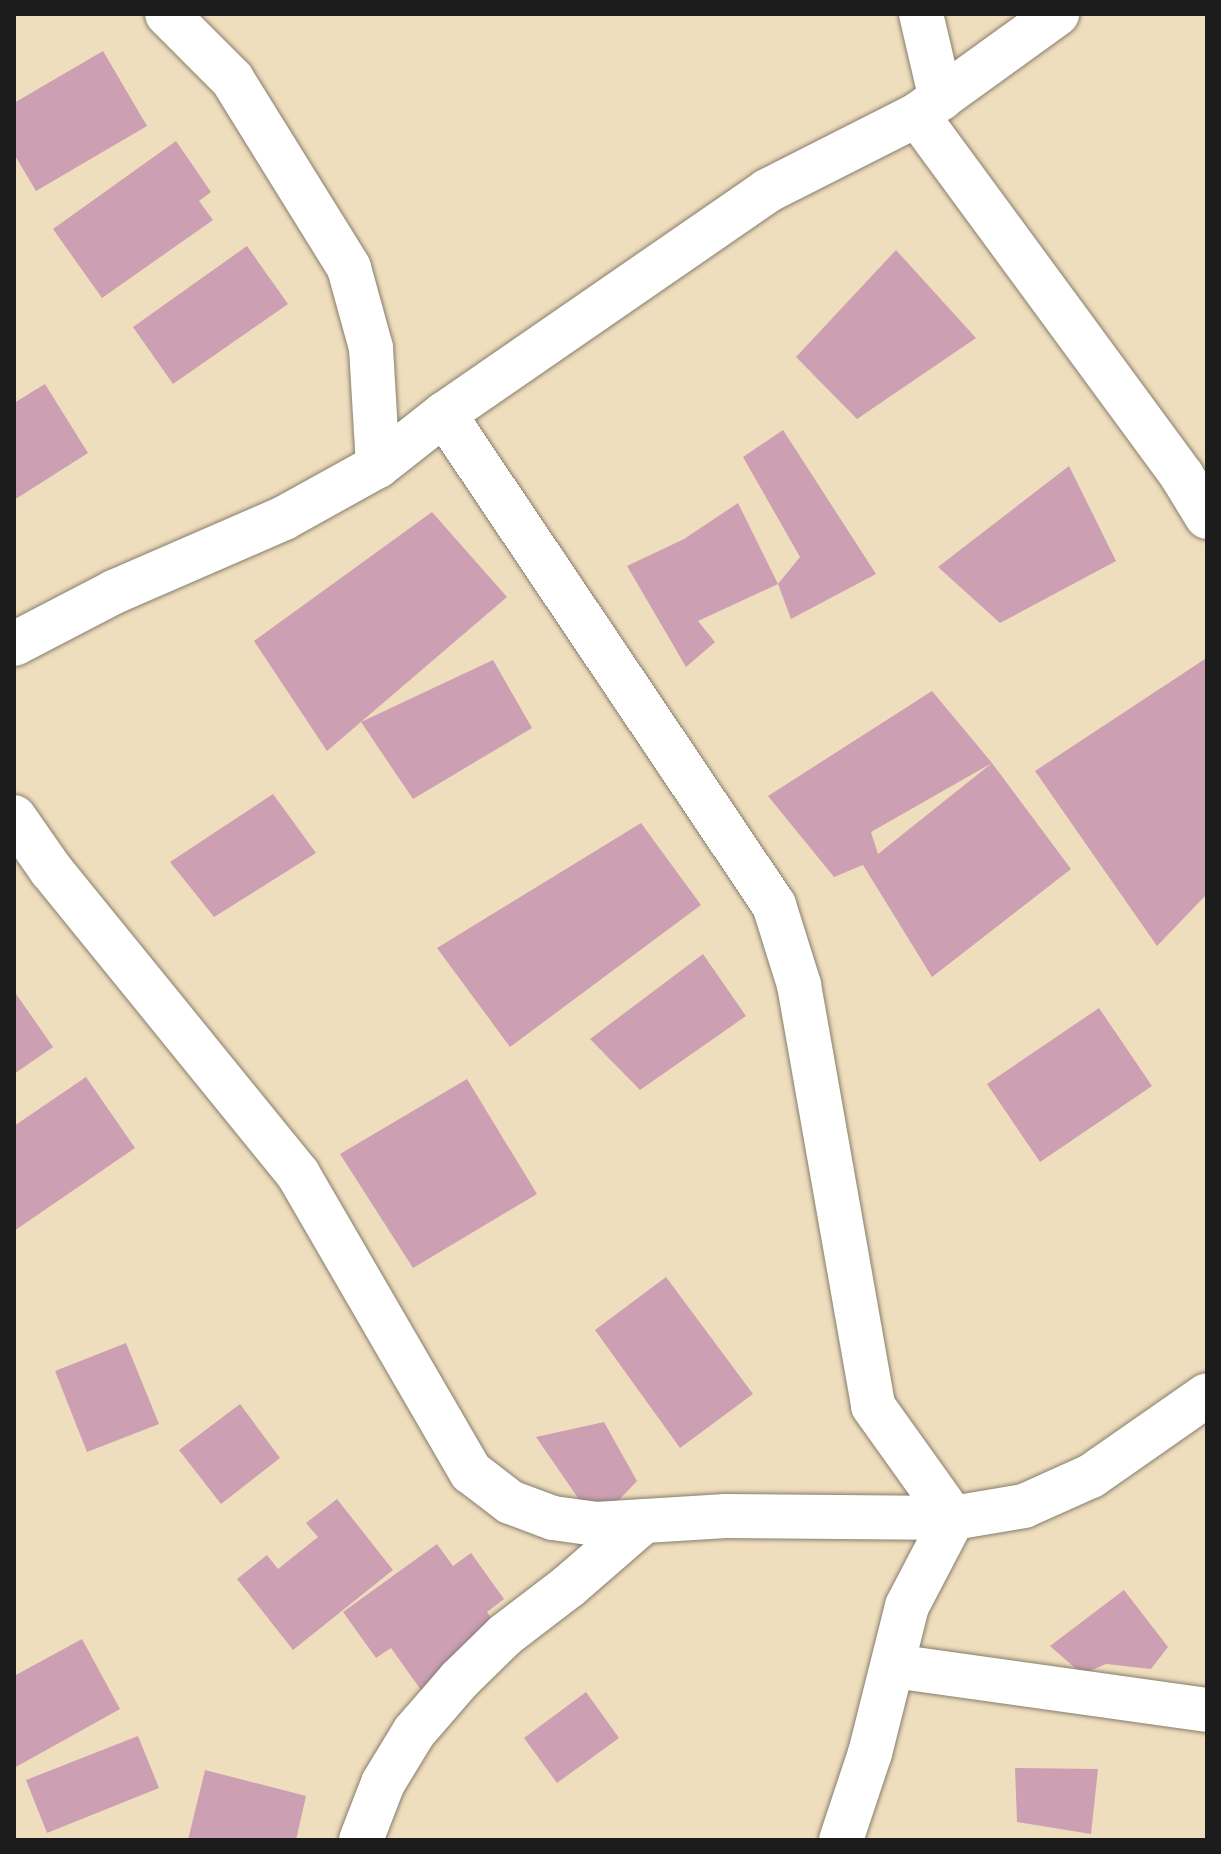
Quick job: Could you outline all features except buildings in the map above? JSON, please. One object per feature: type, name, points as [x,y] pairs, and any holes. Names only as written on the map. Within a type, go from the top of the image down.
[{"type":"street","points":[[167,14],[232,79],[349,268],[371,348],[378,466]]},
{"type":"street","points":[[921,14],[929,107],[1207,517]]},
{"type":"street","points":[[14,644],[114,592],[284,518],[378,466],[444,414],[767,191],[929,107],[1057,14]]},
{"type":"street","points":[[444,414],[774,905],[799,985],[873,1406],[953,1518]]},
{"type":"street","points":[[14,817],[51,870],[298,1174],[471,1472],[510,1502],[553,1518],[596,1524],[726,1516],[953,1518],[1024,1506],[1091,1476],[1207,1395]]},
{"type":"street","points":[[841,1840],[870,1753],[907,1606],[953,1518]]},
{"type":"street","points":[[361,1840],[383,1783],[407,1744],[459,1680],[505,1635],[569,1586],[644,1521]]},
{"type":"street","points":[[894,1666],[1207,1710]]}]
